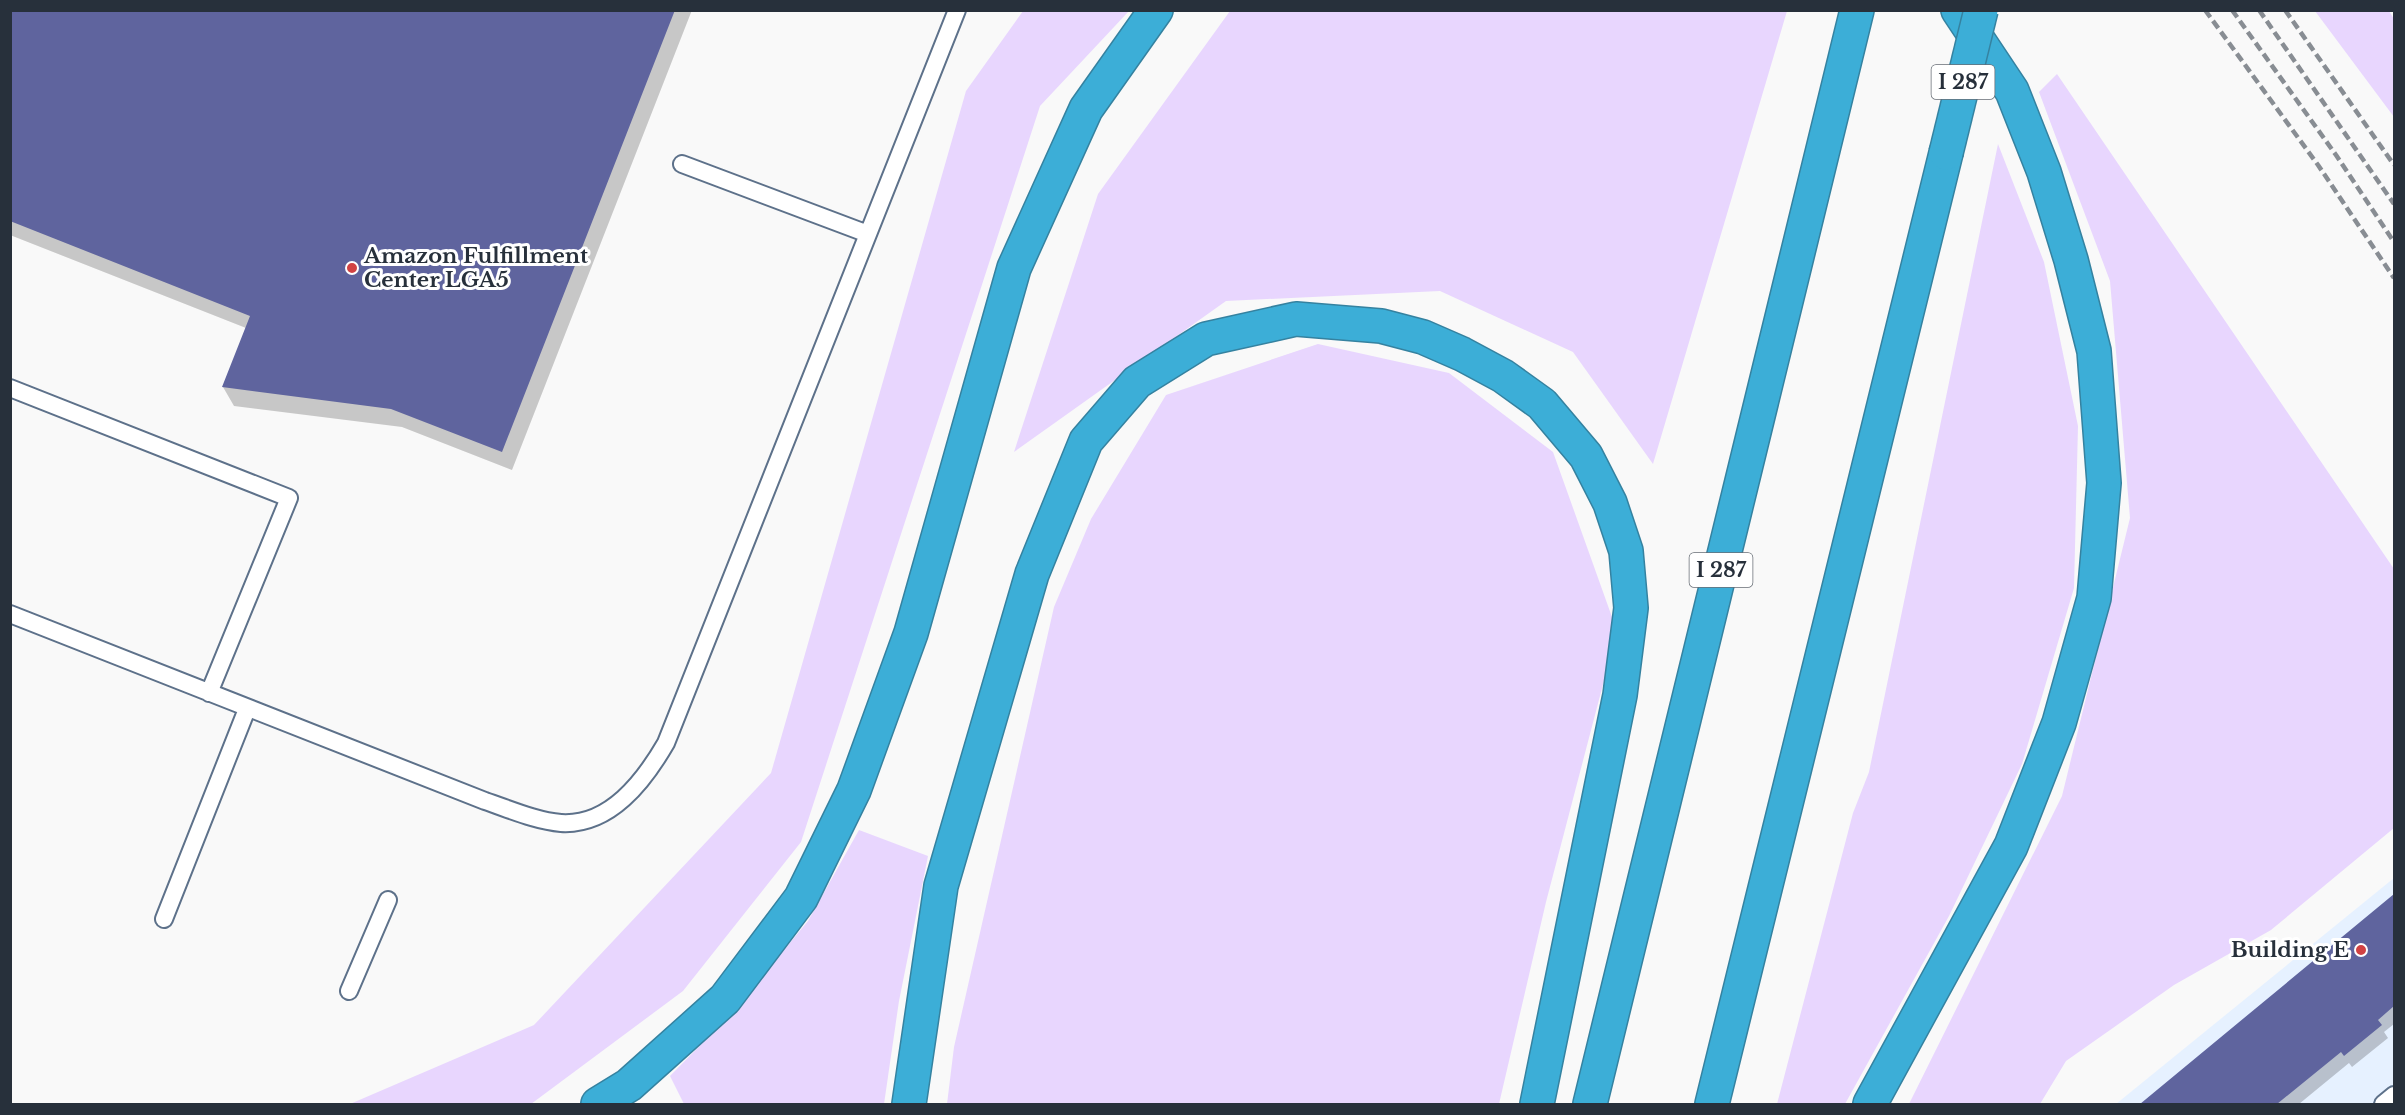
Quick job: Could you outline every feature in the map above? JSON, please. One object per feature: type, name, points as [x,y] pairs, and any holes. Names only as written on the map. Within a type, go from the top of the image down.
[{"type":"highway","points":[[598,1104],[629,1085],[725,999],[801,898],[854,790],[910,633],[1014,268],[1086,109],[1156,10]]},
{"type":"highway","points":[[1870,1104],[2011,846],[2059,723],[2094,598],[2104,483],[2094,351],[2071,260],[2044,172],[2012,91],[1958,10]]},
{"type":"highway","name":"I 287","points":[[1712,1104],[1982,10]]},
{"type":"highway","name":"I 287","points":[[1590,1104],[1854,23]]},
{"type":"highway","points":[[909,1104],[941,886],[1032,574],[1086,441],[1137,382],[1206,339],[1296,319],[1381,327],[1423,337],[1462,354],[1503,376],[1542,404],[1586,456],[1610,503],[1626,551],[1631,608],[1620,695],[1537,1104]]},
{"type":"lane","points":[[10,614],[485,801],[544,820],[560,823],[588,819],[617,803],[645,776],[666,743],[957,10]]},
{"type":"lane","points":[[682,164],[868,234]]},
{"type":"lane","points":[[10,388],[289,498],[209,693]]},
{"type":"lane","points":[[164,919],[247,709]]},
{"type":"lane","points":[[349,992],[388,900]]},
{"type":"lane","points":[[2383,1104],[2394,1095]]},
{"type":"shaded area","points":[[1023,11],[1129,11],[1040,106],[801,842],[683,991],[531,1104],[350,1104],[534,1025],[771,773],[966,91]]},
{"type":"shaded area","points":[[1230,11],[1787,11],[1653,464],[1573,352],[1440,291],[1226,301],[1014,452],[1098,194]]},
{"type":"shaded area","points":[[2315,11],[2389,11],[2394,19],[2394,117]]},
{"type":"shaded area","points":[[2057,74],[2394,569],[2394,828],[2271,930],[2174,985],[2066,1061],[2040,1104],[1909,1104],[2062,796],[2130,518],[2110,281],[2039,92]]},
{"type":"shaded area","points":[[1998,144],[2044,262],[2078,426],[2074,588],[2022,764],[1949,916],[1845,1104],[1777,1104],[1853,813],[1869,772]]},
{"type":"shaded area","points":[[1318,344],[1449,373],[1553,452],[1617,631],[1546,902],[1499,1104],[947,1104],[954,1047],[1054,607],[1091,519],[1166,395]]},
{"type":"shaded area","points":[[859,830],[928,856],[899,1001],[884,1104],[684,1104],[670,1076],[729,1016],[808,921]]},
{"type":"shaded area","name":"Building E","points":[[2394,878],[2394,1104],[2116,1104]]},
{"type":"building","name":"Amazon Fulfillment Center LGA5","points":[[10,10],[675,10],[502,452],[391,409],[222,387],[250,316],[10,221]]},
{"type":"building","name":"Building E","points":[[2394,894],[2394,1006],[2378,1020],[2382,1025],[2344,1056],[2341,1052],[2277,1104],[2140,1104]]},
{"type":"railway","points":[[2205,10],[2318,165],[2394,278]]},
{"type":"railway","points":[[2232,10],[2336,155],[2394,242]]},
{"type":"railway","points":[[2259,10],[2394,204]]},
{"type":"railway","points":[[2285,10],[2394,165]]},
{"type":"place","name":"Amazon Fulfillment Center LGA5","points":[[352,268]]},
{"type":"place","name":"Building E","points":[[2361,950]]}]
